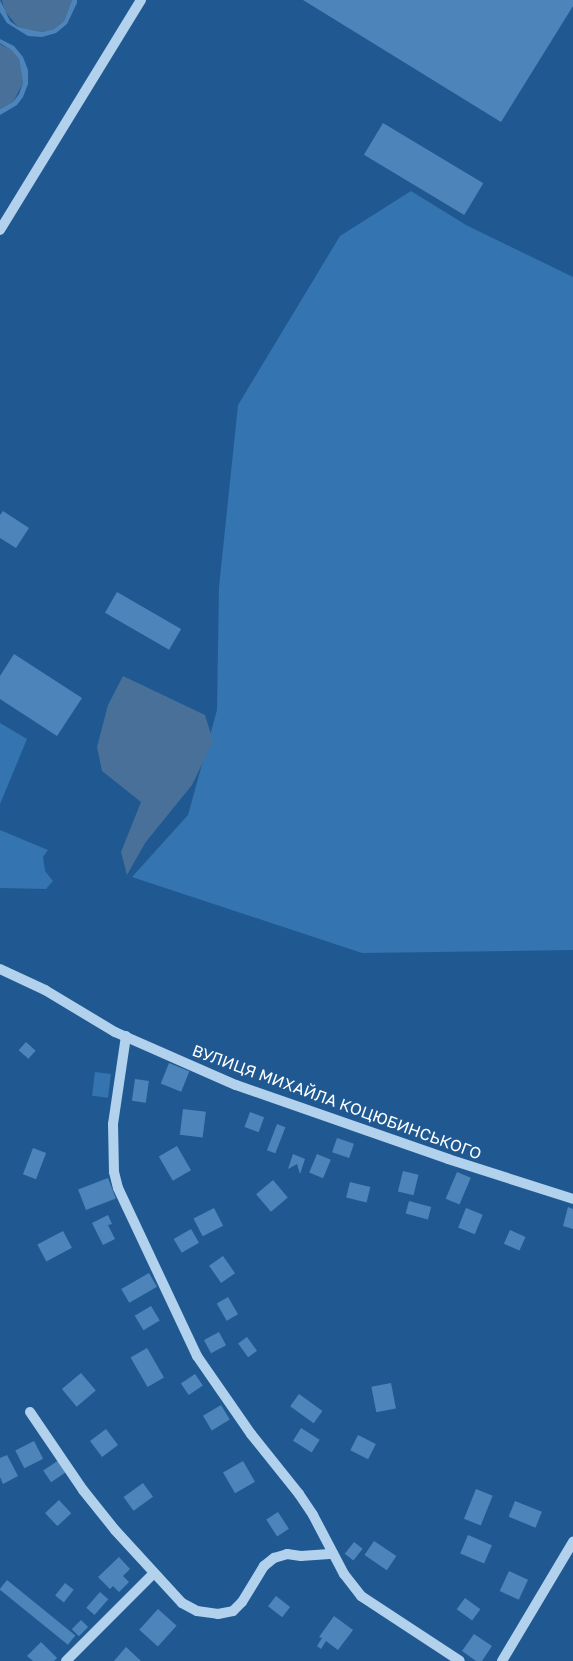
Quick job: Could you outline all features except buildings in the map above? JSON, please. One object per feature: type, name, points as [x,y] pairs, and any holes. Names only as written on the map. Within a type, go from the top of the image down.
[{"type":"street","points":[[0,230],[141,0]]},
{"type":"street","name":"ВУЛИЦЯ МИХАЙЛА КОЦЮБИНСЬКОГО","points":[[0,969],[45,990],[126,1036],[236,1084],[448,1159],[573,1199]]},
{"type":"street","points":[[126,1036],[112,1141],[118,1188],[197,1356],[245,1425],[299,1494],[344,1574],[361,1596],[460,1661]]},
{"type":"street","points":[[30,1412],[83,1490],[153,1574],[182,1603],[197,1611],[218,1614],[233,1611],[242,1602],[264,1566],[274,1558],[286,1554],[301,1556],[333,1554]]},
{"type":"street","points":[[502,1661],[573,1542]]},
{"type":"street","points":[[66,1661],[153,1574]]},
{"type":"shaded area","points":[[2,0],[72,0],[64,21],[54,29],[42,32],[18,27],[4,10]]},
{"type":"shaded area","points":[[0,44],[11,50],[19,59],[23,83],[13,102],[0,109]]},
{"type":"shaded area","points":[[411,191],[466,225],[573,277],[573,950],[362,953],[132,877],[188,815],[217,710],[219,587],[238,405],[340,236]]},
{"type":"shaded area","points":[[123,676],[205,715],[213,741],[192,785],[145,843],[127,875],[121,852],[141,802],[102,771],[97,747],[108,705]]},
{"type":"shaded area","points":[[0,723],[27,739],[0,804]]},
{"type":"shaded area","points":[[0,830],[48,850],[43,857],[45,871],[53,881],[46,889],[0,888]]},
{"type":"shaded area","points":[[95,1072],[111,1074],[108,1098],[92,1096]]}]
